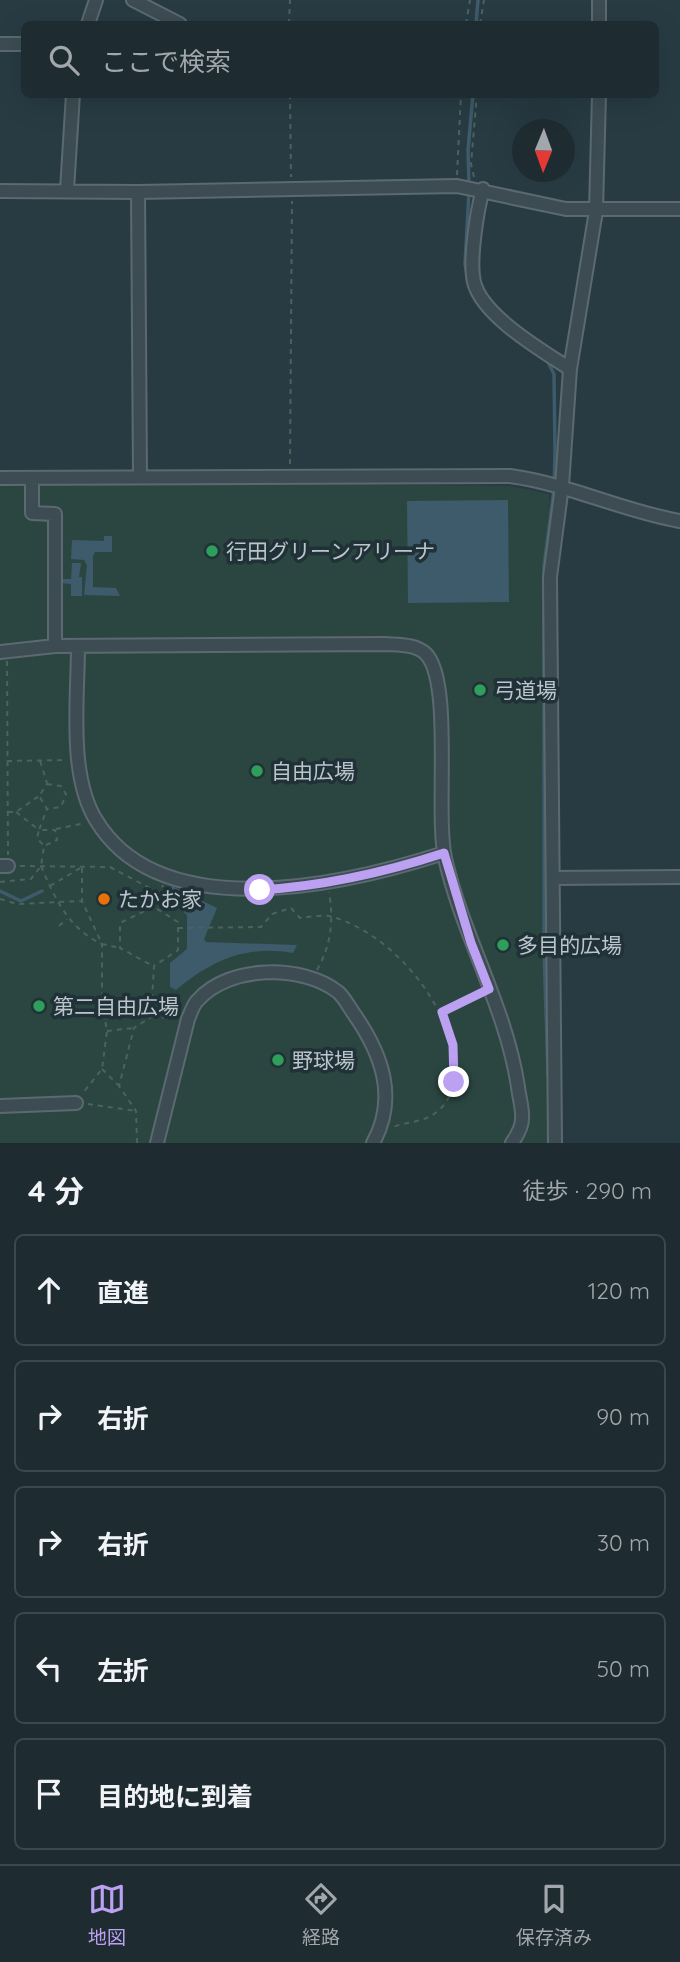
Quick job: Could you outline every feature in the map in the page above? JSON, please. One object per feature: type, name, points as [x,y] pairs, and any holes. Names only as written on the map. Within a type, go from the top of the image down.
[{"type":"street","points":[[89,21],[96,0]]},
{"type":"street","points":[[133,0],[174,21]]},
{"type":"street","points":[[598,0],[598,21]]},
{"type":"street","points":[[0,44],[21,44]]},
{"type":"street","points":[[67,190],[73,98]]},
{"type":"street","points":[[555,1143],[550,577],[562,486],[570,369],[596,211],[599,98]]},
{"type":"street","points":[[0,191],[138,192],[457,186],[566,209],[680,209]]},
{"type":"street","points":[[479,189],[473,268],[478,291],[510,329],[570,369]]},
{"type":"street","points":[[138,192],[140,477]]},
{"type":"street","points":[[0,478],[510,476],[562,486],[642,513],[680,521]]},
{"type":"street","points":[[32,478],[32,513],[55,514],[55,646]]},
{"type":"street","points":[[4,652],[55,646],[386,643],[414,647],[425,653],[439,680],[441,823],[444,853],[471,943],[515,1071],[523,1120],[512,1143]]},
{"type":"street","points":[[78,646],[79,760],[85,792],[96,820],[118,846],[145,865],[174,877],[208,885],[260,890],[309,887],[366,876],[444,853]]},
{"type":"street","points":[[553,878],[680,877]]},
{"type":"street","points":[[157,1143],[188,1019],[197,1000],[214,987],[260,972],[312,980],[339,993],[369,1036],[386,1080],[386,1109],[375,1138]]},
{"type":"street","points":[[0,1106],[76,1103]]},
{"type":"path","points":[[289,0],[289,21]]},
{"type":"path","points":[[466,21],[470,0]]},
{"type":"path","points":[[481,21],[485,0]]},
{"type":"path","points":[[290,98],[290,477]]},
{"type":"path","points":[[457,186],[461,98]]},
{"type":"path","points":[[478,98],[471,164],[479,189]]},
{"type":"path","points":[[4,652],[7,812],[4,866],[9,881]]},
{"type":"path","points":[[39,760],[47,784]]},
{"type":"path","points":[[6,761],[79,760]]},
{"type":"path","points":[[7,812],[16,812],[39,796],[47,784]]},
{"type":"path","points":[[47,784],[61,786],[66,794],[61,807],[47,809]]},
{"type":"path","points":[[39,796],[47,809]]},
{"type":"path","points":[[0,882],[31,879],[41,866],[44,846],[37,838],[47,809]]},
{"type":"path","points":[[16,812],[40,830],[55,830],[96,820]]},
{"type":"path","points":[[44,846],[57,840],[55,830]]},
{"type":"path","points":[[4,866],[110,867],[159,894],[153,907],[120,923],[120,948]]},
{"type":"path","points":[[41,866],[56,900],[82,933],[102,944],[120,948],[154,966]]},
{"type":"path","points":[[50,887],[82,867]]},
{"type":"path","points":[[82,867],[82,901],[102,944],[102,1003],[107,1031],[102,1069],[76,1103],[136,1111]]},
{"type":"path","points":[[0,899],[17,904],[56,900],[82,901]]},
{"type":"path","points":[[312,980],[329,948],[332,916],[330,900]]},
{"type":"path","points":[[153,907],[177,922],[178,928],[178,950],[154,966]]},
{"type":"path","points":[[178,928],[261,927],[272,914],[291,908],[300,918],[332,916],[376,939],[408,967],[442,1012],[453,1045],[454,1082],[449,1100],[437,1112],[422,1121],[398,1125],[375,1138]]},
{"type":"path","points":[[59,926],[68,918]]},
{"type":"path","points":[[151,1017],[154,966]]},
{"type":"path","points":[[442,1012],[489,989]]},
{"type":"path","points":[[107,1031],[134,1028],[151,1017],[188,1019]]},
{"type":"path","points":[[119,1086],[134,1028]]},
{"type":"path","points":[[102,1069],[119,1086],[136,1111],[137,1143]]},
{"type":"green space","points":[[140,482],[511,486],[549,494],[550,1143],[0,1143],[0,486]]},
{"type":"water","points":[[508,500],[509,602],[408,603],[407,501]]},
{"type":"water","points":[[104,536],[112,536],[112,552],[95,552],[93,587],[116,588],[120,596],[84,595],[87,565],[84,560],[71,559],[72,540],[104,541]]},
{"type":"water","points":[[72,563],[81,563],[79,577],[82,577],[82,596],[71,596],[71,584],[61,583],[61,579],[71,579]]},
{"type":"water","points":[[172,886],[217,908],[204,939],[206,942],[297,945],[293,953],[260,951],[230,957],[203,970],[176,990],[170,987],[170,963],[187,949],[187,915],[165,898]]},
{"type":"waterway","points":[[476,21],[478,0]]},
{"type":"waterway","points":[[469,184],[468,150],[473,98]]},
{"type":"waterway","points":[[469,192],[465,264],[469,285]]},
{"type":"waterway","points":[[547,360],[554,374],[555,453],[554,489],[544,566],[544,949],[548,1074]]},
{"type":"waterway","points":[[0,891],[21,901],[42,891]]},
{"type":"place","name":"行田グリーンアリーナ","points":[[212,551]]},
{"type":"place","name":"弓道場","points":[[480,690]]},
{"type":"place","name":"自由広場","points":[[257,771]]},
{"type":"place","name":"たかお家","points":[[104,899]]},
{"type":"place","name":"多目的広場","points":[[503,945]]},
{"type":"place","name":"第二自由広場","points":[[39,1006]]},
{"type":"place","name":"野球場","points":[[278,1060]]},
{"type":"route","points":[[260,890],[309,887],[366,876],[444,853],[450,880],[489,989],[442,1012],[453,1045],[454,1082]]}]
